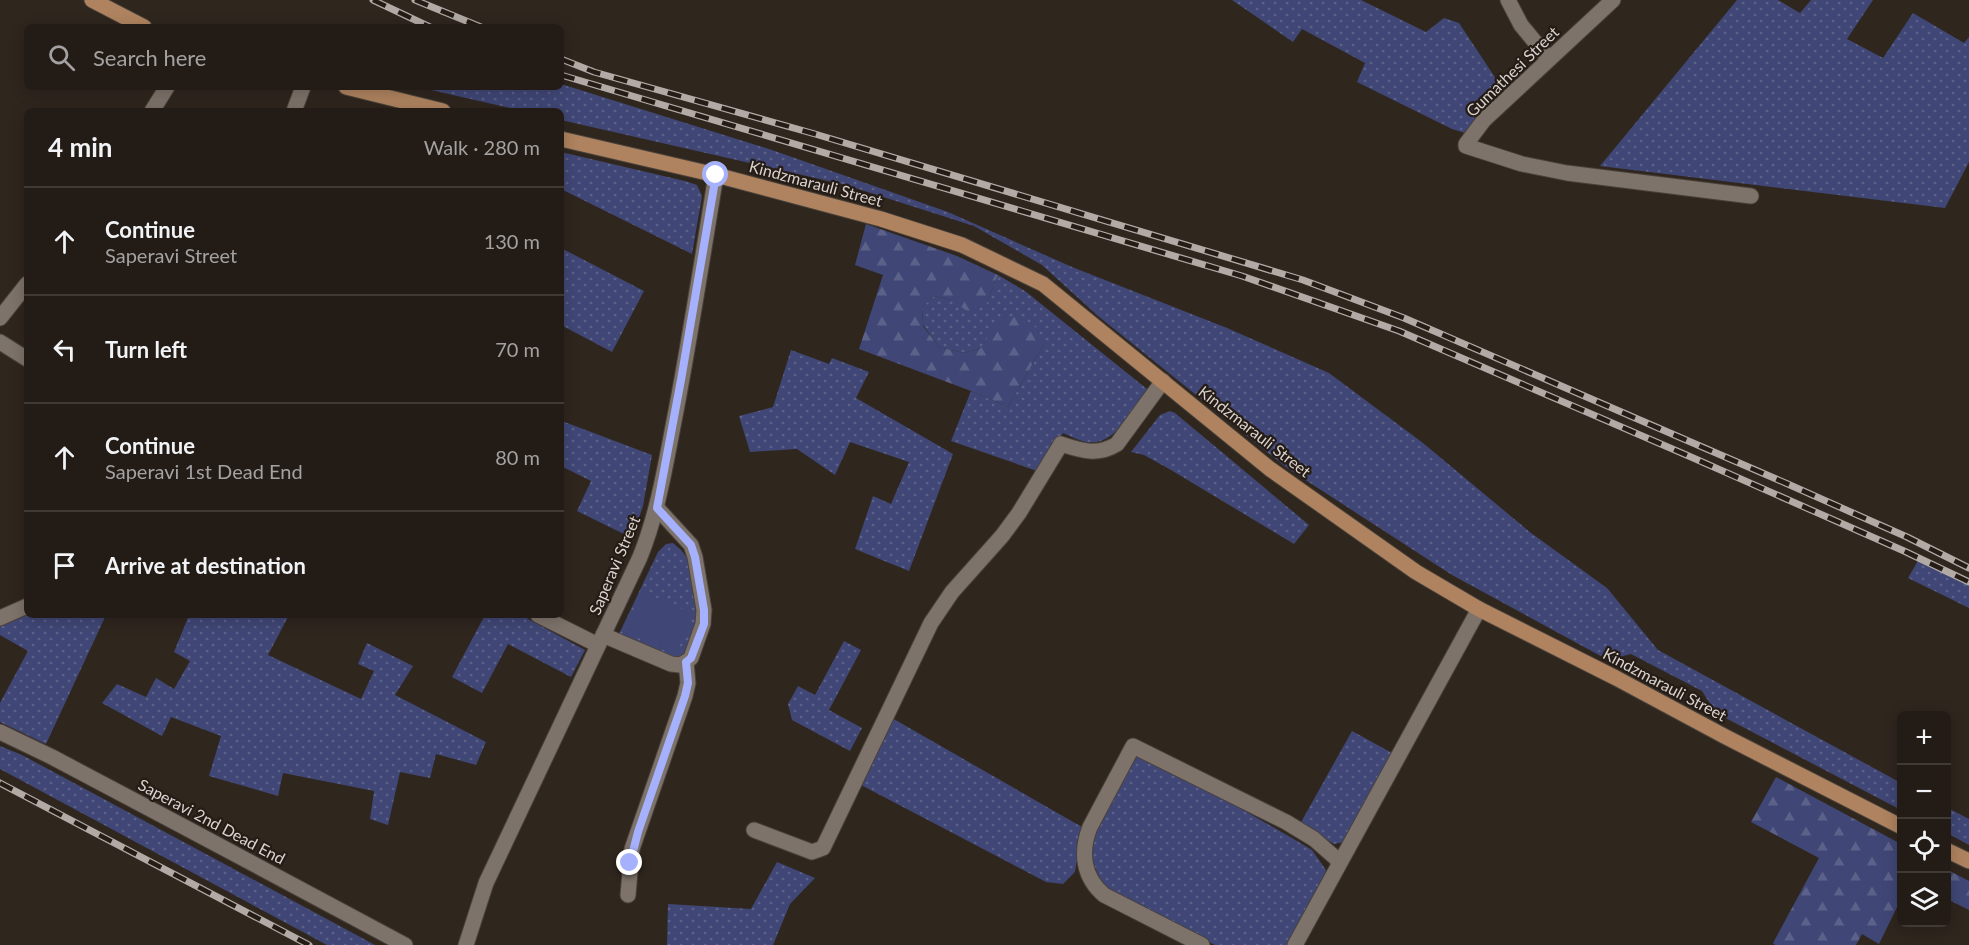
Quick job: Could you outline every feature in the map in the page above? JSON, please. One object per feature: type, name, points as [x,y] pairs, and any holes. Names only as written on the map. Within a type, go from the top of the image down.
[{"type":"main road","points":[[92,0],[138,24]]},
{"type":"main road","points":[[358,90],[431,108]]},
{"type":"main road","name":"Kindzmarauli Street","points":[[564,140],[716,175],[880,219],[962,244],[1043,284],[1270,469],[1416,572],[1479,609],[1897,824]]},
{"type":"main road","points":[[1951,852],[1969,861]]},
{"type":"street","points":[[1508,0],[1521,25],[1549,59]]},
{"type":"street","name":"Gumathesi Street","points":[[1613,0],[1484,120],[1466,146],[1522,164],[1567,173],[1751,196]]},
{"type":"street","points":[[154,108],[165,90]]},
{"type":"street","points":[[295,108],[302,90]]},
{"type":"street","name":"Saperavi Street","points":[[465,945],[486,883],[640,557],[657,508],[716,175]]},
{"type":"street","points":[[0,318],[24,288]]},
{"type":"street","points":[[0,342],[24,356]]},
{"type":"street","points":[[754,830],[812,852],[823,848],[931,623],[952,592],[1002,536],[1019,513],[1061,444],[1088,452],[1109,449],[1117,444],[1162,381]]},
{"type":"street","points":[[546,618],[671,664],[680,665],[691,658],[704,624],[704,610],[695,557],[691,545],[657,508]]},
{"type":"street","points":[[0,618],[24,607]]},
{"type":"street","points":[[1295,945],[1479,609]]},
{"type":"street","points":[[628,895],[632,849],[685,696],[688,683],[686,662]]},
{"type":"street","name":"Saperavi 2nd Dead End","points":[[0,732],[188,828],[405,945]]},
{"type":"street","points":[[1202,945],[1104,895],[1088,874],[1084,857],[1085,840],[1090,826],[1133,746],[1286,822],[1314,839],[1340,862]]},
{"type":"green space","points":[[1232,0],[1361,0],[1426,32],[1444,18],[1459,23],[1504,91],[1465,133],[1452,129],[1357,82],[1365,63],[1302,29],[1293,42]]},
{"type":"green space","points":[[1737,0],[1778,0],[1800,13],[1811,0],[1873,0],[1847,39],[1883,58],[1913,13],[1964,43],[1969,37],[1969,162],[1945,208],[1600,166]]},
{"type":"green space","points":[[564,85],[772,150],[948,212],[1072,267],[1227,328],[1329,373],[1423,443],[1531,533],[1607,588],[1658,650],[1897,781],[1897,808],[1716,713],[1702,691],[1631,654],[1608,660],[1452,575],[1287,468],[1098,316],[1042,265],[974,226],[846,185],[564,121],[564,108],[510,108],[431,90],[564,90]]},
{"type":"green space","points":[[564,153],[697,185],[702,196],[692,254],[564,190]]},
{"type":"green space","points":[[866,224],[957,256],[998,275],[986,304],[970,313],[951,300],[934,296],[922,307],[923,326],[939,347],[964,353],[981,348],[998,321],[1016,316],[1037,328],[1044,344],[1008,407],[859,349],[883,275],[855,265]]},
{"type":"green space","points":[[564,250],[644,291],[612,352],[564,327]]},
{"type":"green space","points":[[998,275],[1025,291],[1147,389],[1115,433],[1097,442],[1086,442],[1063,433],[1037,471],[951,441],[971,391],[1008,407],[1044,344],[981,348],[964,353],[939,347],[923,325],[922,307],[934,296],[986,304]]},
{"type":"green space","points":[[791,350],[829,364],[832,358],[869,372],[856,398],[953,454],[909,571],[855,549],[873,496],[891,504],[909,462],[850,442],[835,475],[797,449],[750,452],[739,416],[773,407]]},
{"type":"green space","points":[[1170,411],[1309,525],[1294,544],[1171,470],[1144,455],[1131,452],[1160,415]]},
{"type":"green space","points":[[564,422],[652,455],[643,506],[632,538],[577,511],[591,481],[564,468]]},
{"type":"green space","points":[[673,543],[689,560],[698,616],[690,650],[677,658],[619,634],[658,552],[666,544]]},
{"type":"green space","points":[[1919,559],[1969,584],[1969,608],[1908,578]]},
{"type":"green space","points":[[641,591],[694,614],[676,654],[624,632]]},
{"type":"green space","points":[[24,611],[24,618],[105,618],[46,744],[0,722],[0,703],[28,651],[0,635],[0,623]]},
{"type":"green space","points":[[188,618],[287,618],[268,655],[361,699],[374,671],[358,664],[367,643],[413,666],[395,695],[486,742],[476,765],[436,754],[430,778],[400,772],[388,825],[370,819],[374,791],[283,773],[278,796],[209,776],[221,736],[171,717],[162,736],[102,703],[117,684],[146,697],[156,678],[174,689],[190,661],[174,652]]},
{"type":"green space","points":[[483,618],[526,618],[585,650],[571,677],[508,644],[482,693],[452,677]]},
{"type":"green space","points":[[844,641],[861,650],[829,710],[862,728],[850,751],[792,720],[788,704],[798,686],[815,695]]},
{"type":"green space","points":[[892,718],[1082,827],[1075,872],[1063,884],[1046,882],[861,785]]},
{"type":"green space","points":[[1352,731],[1394,754],[1344,842],[1334,844],[1300,824]]},
{"type":"green space","points":[[0,746],[22,755],[375,945],[327,945],[0,769]]},
{"type":"green space","points":[[1136,754],[1245,811],[1312,850],[1326,870],[1287,945],[1215,945],[1107,889],[1093,861],[1093,830]]},
{"type":"green space","points":[[1776,777],[1897,842],[1897,907],[1879,944],[1862,934],[1856,945],[1775,945],[1773,943],[1819,858],[1751,822]]},
{"type":"green space","points":[[1951,810],[1969,819],[1969,845],[1951,835]]},
{"type":"green space","points":[[777,862],[815,878],[790,904],[773,945],[667,945],[668,904],[751,909]]},
{"type":"green space","points":[[1951,872],[1969,881],[1969,910],[1951,901]]},
{"type":"railway","points":[[373,0],[424,24]]},
{"type":"railway","points":[[415,0],[474,24]]},
{"type":"railway","points":[[564,60],[594,72],[815,134],[1303,280],[1404,318],[1790,485],[1907,537],[1969,568]]},
{"type":"railway","points":[[564,76],[1242,276],[1399,331],[1691,457],[1969,582]]},
{"type":"railway","points":[[0,783],[309,945]]},
{"type":"route","points":[[630,863],[632,849],[685,696],[688,683],[686,662],[691,658],[704,624],[704,610],[691,545],[657,508],[699,284],[716,175]]}]
